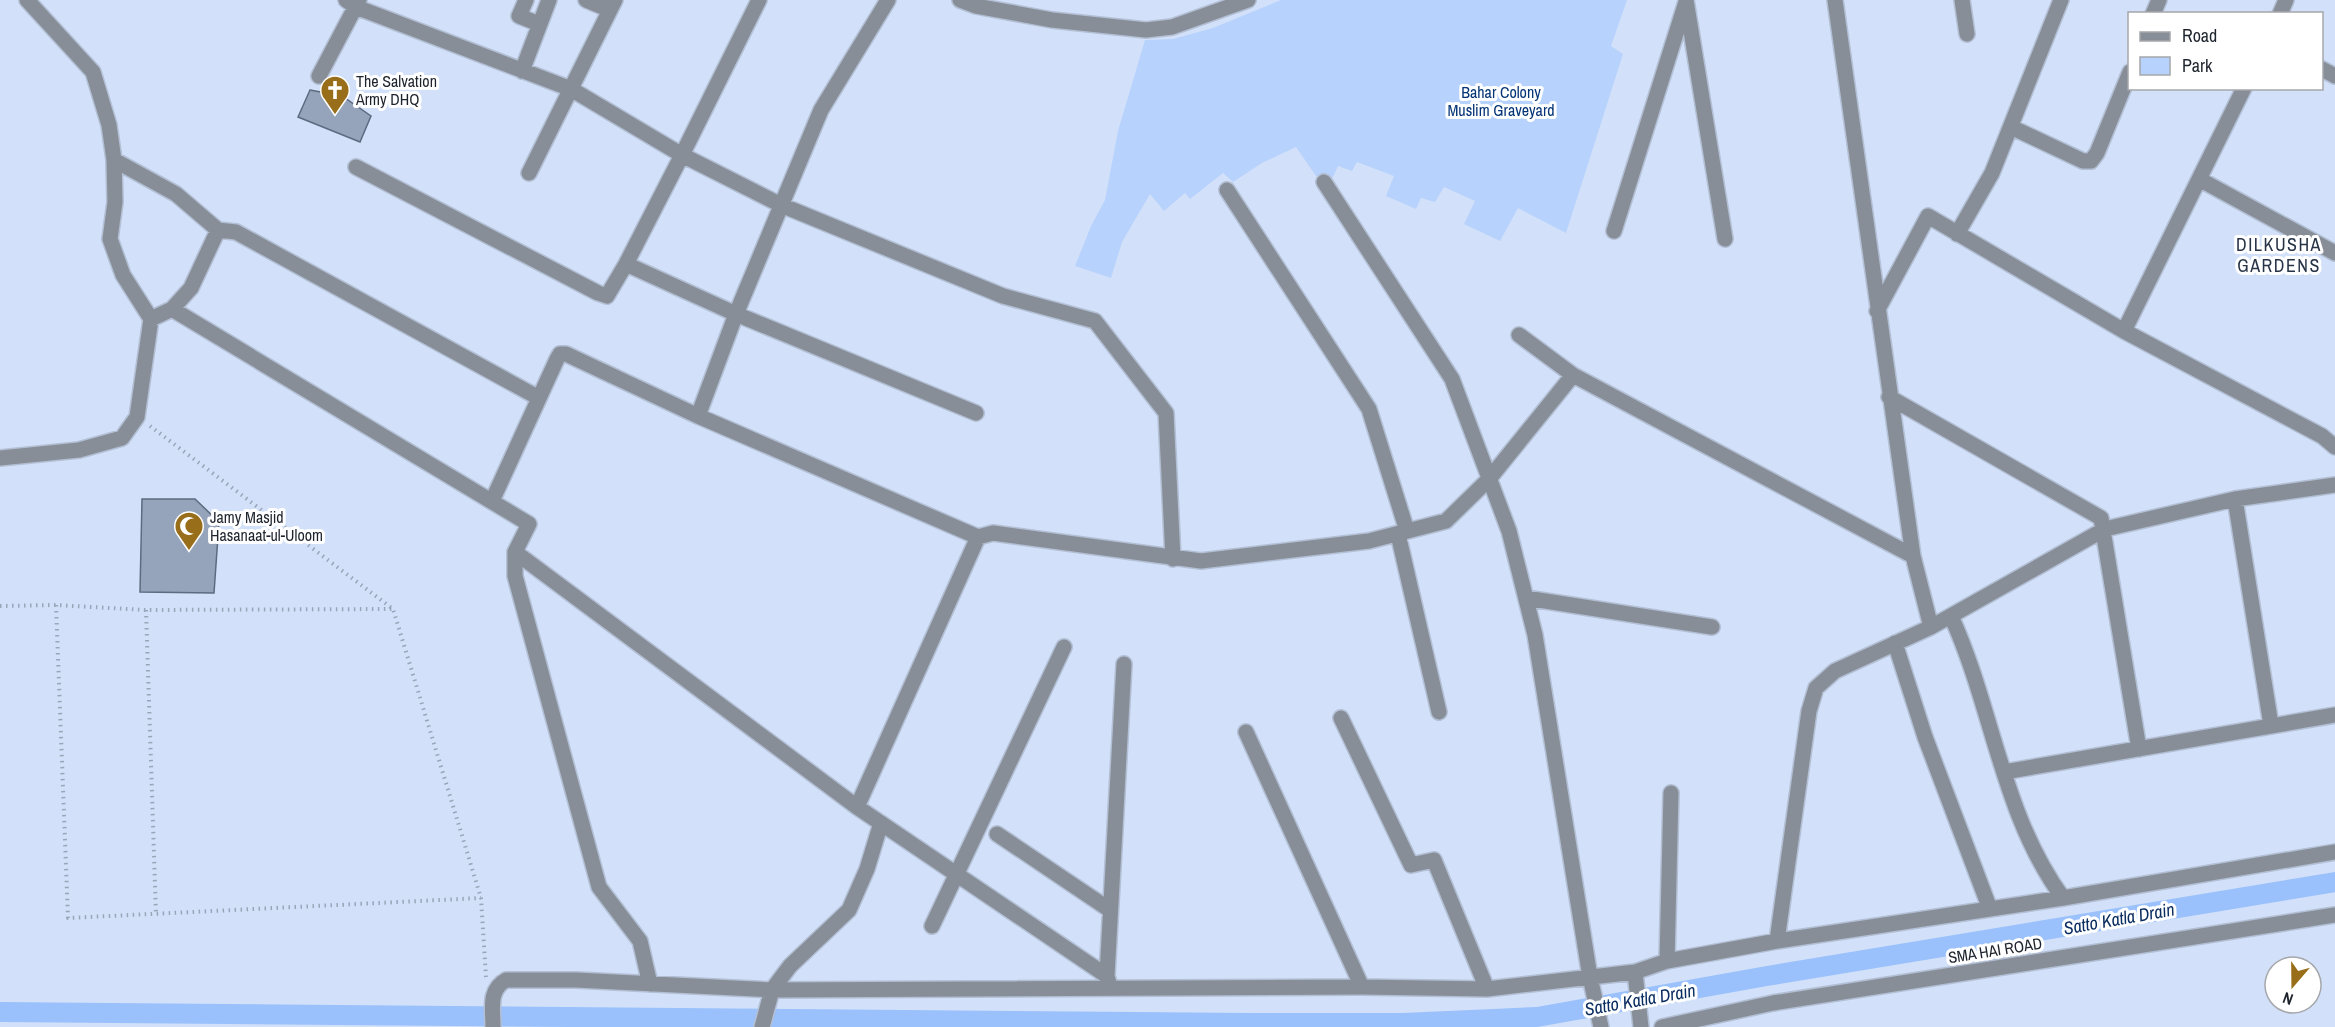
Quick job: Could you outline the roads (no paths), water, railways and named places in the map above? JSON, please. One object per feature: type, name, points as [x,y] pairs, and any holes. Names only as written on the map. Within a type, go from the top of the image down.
[{"type":"street","points":[[0,458],[79,450],[122,438],[137,417],[151,319],[123,275],[110,239],[115,202],[114,160],[109,125],[93,72],[27,0]]},
{"type":"street","points":[[526,0],[519,16],[539,24]]},
{"type":"street","points":[[522,71],[549,0]]},
{"type":"street","points":[[529,173],[613,5],[586,0]]},
{"type":"street","points":[[356,167],[607,296],[682,155],[759,0]]},
{"type":"street","points":[[698,416],[736,314],[821,110],[888,0]]},
{"type":"street","points":[[960,0],[976,6],[1052,20],[1146,30],[1173,27],[1248,0]]},
{"type":"street","points":[[1835,0],[1913,556],[1931,627]]},
{"type":"street","points":[[1962,0],[1967,34]]},
{"type":"street","points":[[1957,234],[1992,173],[2061,0]]},
{"type":"street","points":[[1614,231],[1686,1]]},
{"type":"street","points":[[1686,1],[1725,239]]},
{"type":"street","points":[[319,76],[354,2],[571,89],[682,155],[781,205],[1003,296],[1095,321],[1166,413],[1173,559]]},
{"type":"street","points":[[2011,127],[2083,161],[2091,161],[2097,153],[2128,77]]},
{"type":"street","points":[[2124,331],[2243,90]]},
{"type":"street","points":[[114,160],[176,194],[218,230],[236,232],[539,398]]},
{"type":"street","points":[[2199,180],[2335,253]]},
{"type":"street","points":[[1324,182],[1452,379],[1509,531],[1535,635],[1592,985],[1601,1026]]},
{"type":"street","points":[[1227,190],[1369,409],[1403,532],[1439,712]]},
{"type":"street","points":[[1877,311],[1928,216],[2124,331],[2322,436],[2335,447]]},
{"type":"street","points":[[151,319],[172,309],[190,288],[218,230]]},
{"type":"street","points":[[626,264],[736,314],[976,413]]},
{"type":"street","points":[[172,309],[530,524],[515,552],[515,576],[599,887],[640,941],[650,984]]},
{"type":"street","points":[[1519,335],[1573,375],[1913,556]]},
{"type":"street","points":[[492,501],[557,359],[560,354],[566,354],[698,416],[978,537],[993,532],[1173,559],[1201,561],[1369,541],[1446,521],[1489,479],[1573,375]]},
{"type":"street","points":[[1889,397],[2101,518],[2105,529],[2139,749]]},
{"type":"street","points":[[1777,941],[1809,711],[1816,688],[1835,670],[1931,627],[2105,529],[2235,499],[2335,485]]},
{"type":"street","points":[[2235,499],[2271,725]]},
{"type":"street","points":[[857,807],[978,537]]},
{"type":"street","points":[[515,552],[857,807],[1109,982]]},
{"type":"street","points":[[1526,598],[1712,627]]},
{"type":"street","points":[[1951,616],[1967,656],[2021,823],[2039,862],[2063,898]]},
{"type":"street","points":[[1895,643],[1948,803],[1990,909]]},
{"type":"street","points":[[932,926],[1064,646]]},
{"type":"street","points":[[1109,982],[1110,910],[1124,664]]},
{"type":"street","points":[[2004,772],[2335,715]]},
{"type":"street","points":[[1341,718],[1411,865],[1434,860],[1487,989]]},
{"type":"street","points":[[1245,732],[1362,987]]},
{"type":"street","points":[[1667,961],[1671,793]]},
{"type":"street","points":[[762,1027],[769,997],[790,966],[849,910],[867,869],[881,823]]},
{"type":"street","points":[[997,834],[1110,910]]},
{"type":"street","points":[[493,1027],[493,993],[498,984],[506,980],[650,984],[769,997],[1109,982],[1487,989],[1592,985],[1667,961],[1777,941],[2063,898],[2335,852]]},
{"type":"street","name":"SMA HAI ROAD","points":[[1662,1027],[1785,1001],[2335,915]]},
{"type":"street","points":[[1635,972],[1641,1022]]},
{"type":"waterway","name":"Satto Katla Drain","points":[[0,1012],[1251,1023],[1403,1023],[1537,1017],[1767,976],[2335,882]]},
{"type":"place","name":"The Salvation Army DHQ","points":[[335,116]]},
{"type":"place","name":"Jamy Masjid Hasanaat-ul-Uloom","points":[[189,552]]},
{"type":"district","name":"DILKUSHA GARDENS","points":[[2279,255]]},
{"type":"park label","name":"Bahar Colony Muslim Graveyard","points":[[1501,101]]}]
